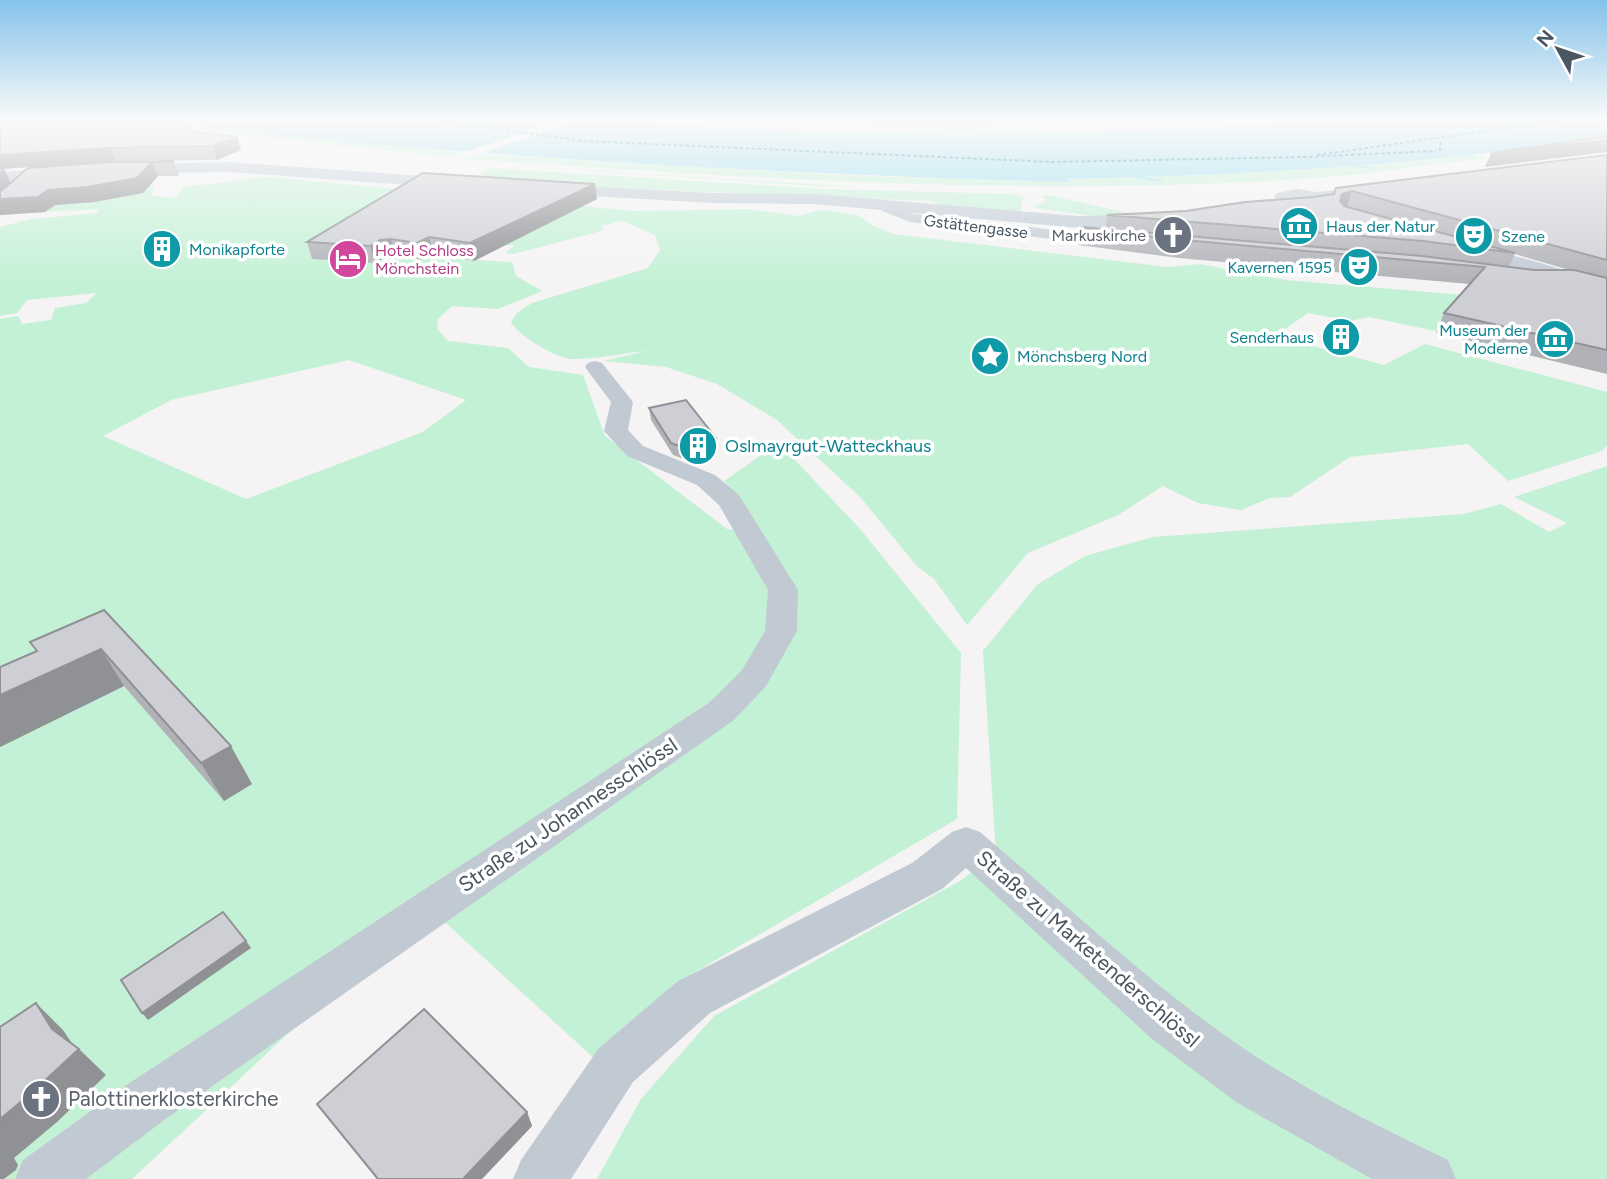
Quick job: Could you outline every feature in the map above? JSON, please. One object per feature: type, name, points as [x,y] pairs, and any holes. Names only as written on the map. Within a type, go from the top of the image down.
[{"type":"street","points":[[0,177],[30,176]]},
{"type":"street","points":[[12,194],[31,176]]},
{"type":"street","points":[[360,176],[476,184]]},
{"type":"street","points":[[524,188],[826,204]]},
{"type":"street","points":[[1270,205],[1289,202],[1308,205],[1322,203],[1316,197],[1384,189]]},
{"type":"street","points":[[771,200],[865,202],[945,212]]},
{"type":"street","points":[[862,207],[1047,221],[1129,222],[1169,219]]},
{"type":"street","name":"Gstättengasse","points":[[887,208],[910,218],[1140,244]]},
{"type":"street","points":[[1444,244],[1548,283],[1568,280]]},
{"type":"street","points":[[1527,265],[1607,290]]},
{"type":"street","points":[[1500,267],[1602,266]]},
{"type":"street","name":"Straße zu Johannesschlössl","points":[[42,1179],[149,1100],[722,711],[754,678],[780,631],[782,590],[730,501],[706,480],[635,451],[616,431],[622,402],[595,367]]},
{"type":"street","name":"Straße zu Marketenderschlössl","points":[[540,1179],[616,1065],[694,997],[928,876],[966,844],[1133,993],[1200,1047],[1275,1098],[1353,1142],[1429,1179]]},
{"type":"green space","points":[[486,176],[617,176],[826,189],[1015,194],[1023,197],[1020,214],[938,205],[932,201],[516,184]]},
{"type":"green space","points":[[665,176],[859,187],[816,186]]},
{"type":"green space","points":[[731,176],[872,176],[1066,182],[1064,180],[1169,176],[1335,176],[1208,184],[1102,186],[996,186]]},
{"type":"green space","points":[[267,177],[635,211],[748,209],[800,216],[820,210],[833,211],[859,216],[873,226],[894,234],[1168,267],[1200,264],[1286,280],[1547,302],[1457,310],[1435,331],[1369,317],[1350,321],[1308,313],[1275,336],[1384,365],[1425,344],[1607,392],[1607,445],[1602,451],[1508,481],[1468,444],[1350,457],[1290,497],[1270,498],[1241,510],[1198,503],[1163,486],[1118,515],[1028,553],[967,625],[934,579],[917,566],[860,497],[777,420],[717,384],[666,367],[604,361],[646,351],[570,359],[537,345],[511,322],[517,313],[532,303],[648,268],[660,250],[655,235],[623,221],[601,226],[604,229],[594,233],[513,254],[505,253],[514,246],[483,242],[461,259],[512,262],[516,276],[542,291],[498,309],[452,306],[437,320],[438,330],[448,341],[508,348],[529,367],[583,375],[605,436],[727,529],[761,532],[742,500],[724,481],[779,443],[860,529],[961,653],[957,819],[678,982],[606,1069],[426,905],[132,1179],[0,1179],[0,319],[18,316],[22,324],[51,320],[55,308],[86,303],[97,293],[27,300],[17,313],[0,316],[0,227],[31,219],[97,213],[99,209],[45,212],[57,203],[94,202],[148,186],[153,186],[152,196],[176,198],[184,187]],"holes":[[[349,360],[466,400],[423,432],[246,499],[103,436],[171,400]]]},
{"type":"green space","points":[[1049,195],[1140,216],[1100,217],[1036,208],[1035,206],[1045,201],[1042,196]]},
{"type":"green space","points":[[1607,466],[1607,1179],[597,1179],[641,1099],[714,1016],[960,881],[996,854],[983,651],[1038,584],[1085,556],[1153,537],[1464,514],[1501,504],[1549,532],[1567,523],[1514,497]]},
{"type":"water","points":[[893,176],[1168,176],[1067,179],[1070,182]]},
{"type":"building","points":[[19,176],[139,176],[88,187],[48,190],[38,197],[0,199],[0,192]]},
{"type":"building","points":[[418,176],[470,176],[595,184],[470,243],[429,237],[417,243],[380,240],[370,246],[307,242]]},
{"type":"building","points":[[1434,176],[1607,176],[1607,260],[1352,191],[1342,194],[1340,201],[1344,206],[1515,253],[1423,241],[1107,215],[1186,211],[1245,202],[1313,197],[1334,194],[1336,188]]},
{"type":"building","points":[[1081,227],[1422,256],[1534,270],[1574,270],[1607,278],[1607,350],[1444,313],[1485,267],[1184,240]]},
{"type":"building","points":[[686,400],[716,438],[679,446],[671,443],[649,408]]},
{"type":"building","points":[[104,610],[231,746],[201,763],[101,649],[0,695],[0,667],[37,651],[30,642]]},
{"type":"building","points":[[223,912],[246,941],[142,1013],[121,980]]},
{"type":"building","points":[[36,1003],[52,1029],[79,1049],[0,1119],[0,1027]]},
{"type":"building","points":[[424,1009],[527,1112],[463,1179],[378,1179],[317,1104]]},
{"type":"waterway","points":[[1132,176],[1161,181]]},
{"type":"place","name":"Haus der Natur","points":[[1299,226]]},
{"type":"place","name":"Markuskirche","points":[[1173,235]]},
{"type":"place","name":"Szene","points":[[1474,236]]},
{"type":"place","name":"Monikapforte","points":[[162,249]]},
{"type":"place","name":"Hotel Schloss Mönchstein","points":[[348,259]]},
{"type":"place","name":"Kavernen 1595","points":[[1359,267]]},
{"type":"place","name":"Senderhaus","points":[[1341,337]]},
{"type":"place","name":"Museum der Moderne","points":[[1555,339]]},
{"type":"place","name":"Mönchsberg Nord","points":[[990,356]]},
{"type":"place","name":"Oslmayrgut-Watteckhaus","points":[[698,446]]},
{"type":"place","name":"Palottinerklosterkirche","points":[[41,1099]]}]
